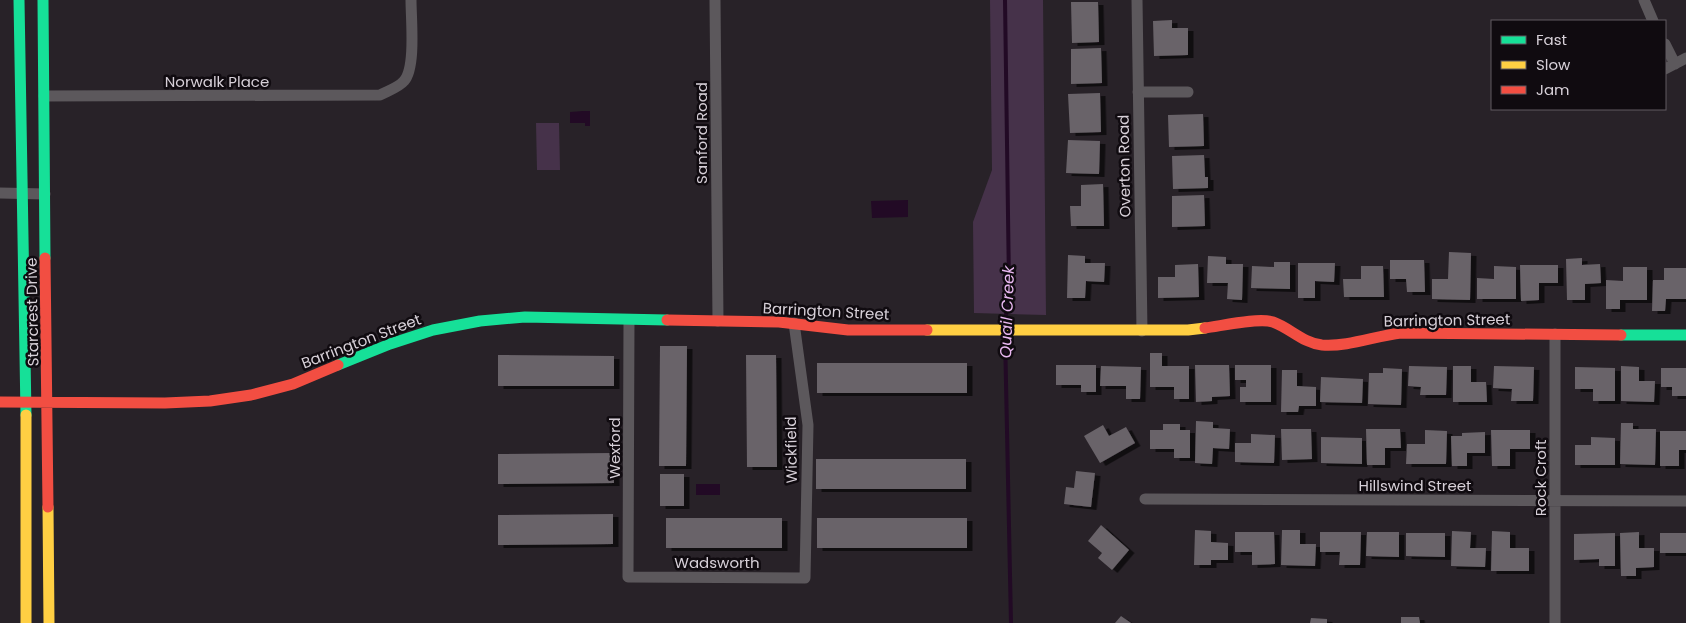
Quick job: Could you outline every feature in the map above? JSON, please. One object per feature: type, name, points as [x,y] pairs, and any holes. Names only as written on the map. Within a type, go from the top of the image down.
[{"type":"street","name":"Starcrest Drive","points":[[19,0],[26,402],[26,623]]},
{"type":"street","name":"Starcrest Drive","points":[[43,0],[49,623]]},
{"type":"street","name":"Norwalk Place","points":[[44,96],[380,95],[404,82],[409,74],[412,51],[411,0]]},
{"type":"street","name":"Sanford Road","points":[[715,0],[718,321]]},
{"type":"street","name":"Overton Road","points":[[1137,0],[1142,331]]},
{"type":"street","points":[[1644,0],[1653,20]]},
{"type":"street","points":[[1666,48],[1670,66],[1686,58]]},
{"type":"street","points":[[1138,92],[1188,92]]},
{"type":"street","points":[[0,194],[45,194]]},
{"type":"street","name":"Barrington Street","points":[[0,402],[165,403],[226,399],[293,384],[390,344],[433,330],[480,321],[525,317],[794,323],[848,330],[1188,330],[1259,321],[1272,322],[1304,340],[1320,344],[1338,345],[1382,335],[1401,333],[1686,336]]},
{"type":"street","name":"Wexford","points":[[628,577],[630,320]]},
{"type":"street","name":"Wickfield","points":[[794,323],[808,425],[805,578]]},
{"type":"street","name":"Rock Croft","points":[[1555,334],[1555,623]]},
{"type":"street","name":"Hillswind Street","points":[[1145,499],[1686,502]]},
{"type":"street","name":"Wadsworth","points":[[628,577],[805,578]]},
{"type":"shaded area","points":[[990,0],[1043,0],[1046,315],[974,313],[973,222],[992,170]]},
{"type":"shaded area","points":[[590,111],[590,126],[585,126],[585,123],[570,123],[570,112]]},
{"type":"shaded area","points":[[536,123],[559,123],[560,170],[537,170]]},
{"type":"shaded area","points":[[908,200],[908,217],[872,218],[871,201]]},
{"type":"shaded area","points":[[696,484],[720,484],[720,495],[696,495]]},
{"type":"building","points":[[1071,2],[1098,2],[1099,42],[1072,43]]},
{"type":"building","points":[[1172,20],[1172,28],[1188,28],[1188,55],[1154,56],[1153,21]]},
{"type":"building","points":[[1101,48],[1102,83],[1071,84],[1071,49]]},
{"type":"building","points":[[1100,93],[1101,132],[1070,133],[1068,94]]},
{"type":"building","points":[[1203,114],[1204,146],[1169,147],[1168,115]]},
{"type":"building","points":[[1068,140],[1100,141],[1099,174],[1066,173]]},
{"type":"building","points":[[1204,155],[1205,177],[1208,177],[1208,188],[1173,189],[1172,156]]},
{"type":"building","points":[[1103,184],[1104,226],[1071,226],[1070,206],[1081,206],[1081,185]]},
{"type":"building","points":[[1204,195],[1205,226],[1172,227],[1172,196]]},
{"type":"building","points":[[1449,252],[1471,253],[1470,300],[1432,299],[1432,279],[1448,279]]},
{"type":"building","points":[[1068,255],[1085,256],[1085,263],[1105,263],[1104,282],[1086,281],[1085,298],[1067,298]]},
{"type":"building","points":[[1208,256],[1226,257],[1226,264],[1243,264],[1242,300],[1227,299],[1228,283],[1207,283]]},
{"type":"building","points":[[1582,258],[1582,265],[1600,264],[1601,283],[1585,284],[1585,300],[1567,300],[1566,259]]},
{"type":"building","points":[[1390,260],[1424,260],[1425,292],[1407,292],[1406,279],[1390,279]]},
{"type":"building","points":[[1274,262],[1290,262],[1290,289],[1251,288],[1252,266],[1274,267]]},
{"type":"building","points":[[1298,263],[1335,263],[1334,282],[1315,281],[1315,298],[1298,298]]},
{"type":"building","points":[[1198,264],[1199,297],[1158,298],[1158,277],[1175,277],[1175,265]]},
{"type":"building","points":[[1520,265],[1558,265],[1558,283],[1539,283],[1539,300],[1521,301]]},
{"type":"building","points":[[1361,266],[1383,266],[1384,297],[1344,297],[1343,279],[1361,279]]},
{"type":"building","points":[[1494,266],[1516,267],[1516,299],[1477,299],[1477,278],[1494,279]]},
{"type":"building","points":[[1623,267],[1647,267],[1647,300],[1620,300],[1620,309],[1606,309],[1606,280],[1623,281]]},
{"type":"building","points":[[1664,268],[1686,268],[1686,299],[1666,299],[1665,311],[1652,311],[1653,280],[1664,280]]},
{"type":"building","points":[[660,346],[687,346],[686,466],[659,466]]},
{"type":"building","points":[[1150,353],[1162,353],[1162,366],[1189,366],[1189,399],[1174,399],[1174,387],[1150,387]]},
{"type":"building","points":[[498,355],[614,356],[614,386],[498,386]]},
{"type":"building","points":[[746,355],[776,355],[777,467],[747,467]]},
{"type":"building","points":[[817,363],[967,363],[967,393],[817,393]]},
{"type":"building","points":[[1056,365],[1096,365],[1096,392],[1081,392],[1081,385],[1056,385]]},
{"type":"building","points":[[1195,365],[1229,365],[1230,396],[1212,397],[1212,401],[1196,402]]},
{"type":"building","points":[[1235,365],[1271,365],[1271,402],[1240,402],[1240,387],[1246,387],[1246,380],[1235,380]]},
{"type":"building","points":[[1101,366],[1141,367],[1140,399],[1126,399],[1126,386],[1100,386]]},
{"type":"building","points":[[1409,366],[1447,367],[1446,395],[1420,395],[1421,387],[1408,386]]},
{"type":"building","points":[[1453,366],[1471,366],[1471,382],[1486,382],[1487,402],[1453,402]]},
{"type":"building","points":[[1494,366],[1534,367],[1533,401],[1511,401],[1512,389],[1493,388]]},
{"type":"building","points":[[1621,366],[1639,367],[1639,381],[1655,381],[1654,402],[1621,401]]},
{"type":"building","points":[[1575,367],[1615,368],[1615,401],[1593,401],[1593,389],[1575,389]]},
{"type":"building","points":[[1383,368],[1402,369],[1401,405],[1368,404],[1369,373],[1383,373]]},
{"type":"building","points":[[1661,368],[1686,368],[1686,396],[1672,396],[1672,387],[1661,387]]},
{"type":"building","points":[[1282,370],[1297,370],[1297,386],[1316,387],[1316,406],[1299,406],[1298,412],[1281,412]]},
{"type":"building","points":[[1321,377],[1363,379],[1362,403],[1320,402]]},
{"type":"building","points":[[1196,421],[1213,422],[1213,428],[1230,429],[1229,449],[1213,448],[1212,464],[1195,463]]},
{"type":"building","points":[[1621,423],[1633,423],[1633,429],[1656,429],[1655,465],[1620,464]]},
{"type":"building","points":[[1163,424],[1180,424],[1180,430],[1190,430],[1190,458],[1174,458],[1174,449],[1150,449],[1150,430],[1163,430]]},
{"type":"building","points":[[1103,425],[1109,436],[1126,427],[1135,443],[1100,463],[1084,436]]},
{"type":"building","points":[[1281,429],[1311,429],[1312,459],[1282,460]]},
{"type":"building","points":[[1366,429],[1400,429],[1401,448],[1385,448],[1385,465],[1367,465]]},
{"type":"building","points":[[1425,430],[1447,431],[1446,464],[1406,464],[1407,444],[1425,444]]},
{"type":"building","points":[[1491,430],[1530,430],[1530,449],[1510,449],[1510,466],[1492,466]]},
{"type":"building","points":[[1660,431],[1686,431],[1686,450],[1679,450],[1679,466],[1660,466]]},
{"type":"building","points":[[1485,432],[1485,453],[1467,453],[1467,466],[1452,466],[1451,436],[1462,436],[1462,433]]},
{"type":"building","points":[[1251,434],[1275,435],[1274,463],[1235,462],[1235,443],[1251,443]]},
{"type":"building","points":[[1321,437],[1362,438],[1362,464],[1321,463]]},
{"type":"building","points":[[1591,437],[1615,438],[1615,465],[1575,465],[1575,445],[1591,445]]},
{"type":"building","points":[[613,453],[614,483],[498,484],[498,454]]},
{"type":"building","points":[[816,459],[966,459],[966,489],[816,489]]},
{"type":"building","points":[[1076,471],[1095,473],[1091,507],[1064,504],[1066,487],[1074,488]]},
{"type":"building","points":[[660,474],[684,474],[684,506],[660,506]]},
{"type":"building","points":[[613,514],[613,544],[498,545],[498,515]]},
{"type":"building","points":[[666,518],[782,518],[782,548],[666,548]]},
{"type":"building","points":[[817,518],[967,518],[967,548],[817,548]]},
{"type":"building","points":[[1101,525],[1129,550],[1112,570],[1098,558],[1102,553],[1088,541]]},
{"type":"building","points":[[1195,530],[1211,531],[1211,542],[1228,543],[1228,560],[1211,560],[1211,565],[1194,565]]},
{"type":"building","points":[[1282,530],[1300,530],[1300,544],[1316,544],[1315,566],[1281,565]]},
{"type":"building","points":[[1452,531],[1471,532],[1470,548],[1486,548],[1485,567],[1451,566]]},
{"type":"building","points":[[1492,531],[1510,532],[1510,548],[1529,548],[1529,571],[1491,571]]},
{"type":"building","points":[[1235,532],[1274,532],[1275,564],[1252,565],[1252,552],[1235,552]]},
{"type":"building","points":[[1320,532],[1361,532],[1360,565],[1339,565],[1340,552],[1320,552]]},
{"type":"building","points":[[1367,532],[1399,532],[1399,557],[1366,556]]},
{"type":"building","points":[[1639,532],[1639,548],[1654,548],[1654,567],[1636,568],[1636,576],[1621,576],[1620,533]]},
{"type":"building","points":[[1406,533],[1445,533],[1445,557],[1406,556]]},
{"type":"building","points":[[1615,533],[1615,566],[1599,566],[1599,559],[1574,560],[1574,534]]},
{"type":"building","points":[[1660,533],[1686,533],[1686,553],[1660,553]]},
{"type":"building","points":[[1121,616],[1131,623],[1115,623]]},
{"type":"building","points":[[1401,617],[1419,617],[1420,623],[1401,623]]},
{"type":"building","points":[[1311,618],[1327,619],[1327,623],[1310,623]]},
{"type":"waterway","name":"Quail Creek","points":[[1005,0],[1009,285],[1005,325]]},
{"type":"waterway","name":"Quail Creek","points":[[1005,334],[1011,623]]},
{"type":"traffic: fast","points":[[19,0],[26,415]]},
{"type":"traffic: fast","points":[[43,0],[45,258]]},
{"type":"traffic: fast","points":[[338,365],[390,344],[433,330],[480,321],[525,317],[667,320]]},
{"type":"traffic: fast","points":[[1621,335],[1686,335]]},
{"type":"traffic: slow","points":[[927,330],[1188,330],[1205,328]]},
{"type":"traffic: slow","points":[[26,415],[26,623]]},
{"type":"traffic: slow","points":[[48,507],[49,623]]},
{"type":"traffic: jam","points":[[45,258],[48,507]]},
{"type":"traffic: jam","points":[[667,320],[779,322],[848,330],[927,330]]},
{"type":"traffic: jam","points":[[1205,328],[1250,321],[1267,321],[1273,322],[1315,344],[1322,345],[1352,343],[1401,333],[1621,335]]},
{"type":"traffic: jam","points":[[0,402],[165,403],[210,401],[251,395],[293,384],[338,365]]}]
